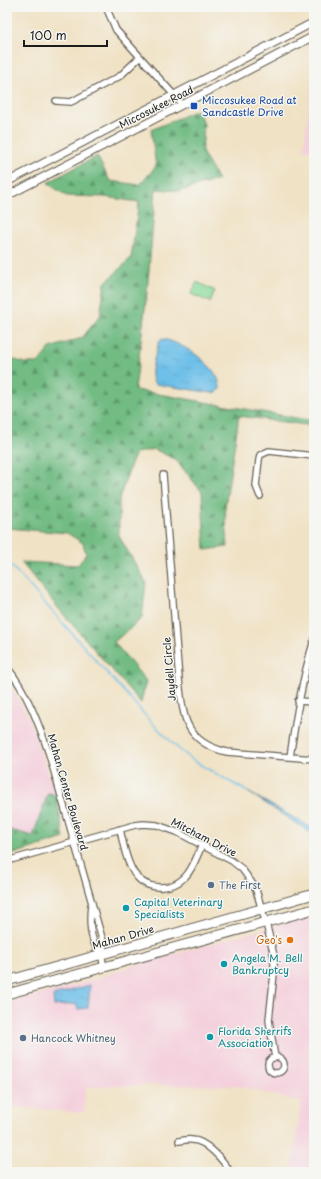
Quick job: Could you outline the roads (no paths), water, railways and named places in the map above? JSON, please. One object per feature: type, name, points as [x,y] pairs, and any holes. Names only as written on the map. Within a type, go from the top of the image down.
[{"type":"main road","name":"Mahan Drive","points":[[7,981],[314,894]]},
{"type":"main road","points":[[7,994],[314,909]]},
{"type":"street","points":[[106,7],[116,30],[182,104]]},
{"type":"street","name":"Miccosukee Road","points":[[7,182],[314,22]]},
{"type":"street","name":"Miccosukee Road","points":[[7,196],[314,36]]},
{"type":"street","points":[[56,101],[71,102],[120,76],[140,57]]},
{"type":"street","points":[[260,496],[256,486],[260,455],[268,451],[314,456]]},
{"type":"street","name":"Jaydell Circle","points":[[163,475],[178,671],[184,719],[195,736],[218,750],[314,759]]},
{"type":"street","points":[[290,757],[298,701],[304,672],[314,640]]},
{"type":"street","name":"Mahan Center Boulevard","points":[[7,667],[22,689],[41,732],[104,945],[101,954]]},
{"type":"street","points":[[298,701],[314,702]]},
{"type":"street","name":"Mitcham Drive","points":[[7,861],[120,829],[143,824],[157,825],[177,832],[232,861],[242,869],[254,886],[272,946],[274,974],[269,1020],[275,1058]]},
{"type":"street","points":[[120,829],[128,860],[134,874],[145,883],[156,887],[175,884],[185,877],[202,845]]},
{"type":"street","name":"Mahan Center Boulevard","points":[[91,905],[89,918],[92,935],[95,947],[101,954],[104,967]]},
{"type":"street","points":[[180,1141],[194,1140],[202,1143],[217,1155],[230,1172]]},
{"type":"water","points":[[163,339],[180,345],[199,357],[214,372],[219,381],[220,389],[217,392],[212,393],[155,384],[152,375],[153,363],[159,341]]},
{"type":"water","points":[[248,792],[314,829],[314,835]]},
{"type":"water","points":[[90,985],[88,1008],[78,1009],[76,1004],[54,1006],[53,996]]},
{"type":"waterway","points":[[7,561],[153,724],[180,750],[194,761],[248,792]]},
{"type":"place","name":"Miccosukee Road at Sandcastle Drive","points":[[194,106]]},
{"type":"place","name":"The First","points":[[211,885]]},
{"type":"place","name":"Capital Veterinary Specialists","points":[[126,908]]},
{"type":"place","name":"Geo's","points":[[290,940]]},
{"type":"place","name":"Angela M. Bell Bankruptcy","points":[[224,964]]},
{"type":"place","name":"Florida Sherrifs Association","points":[[210,1037]]},
{"type":"place","name":"Hancock Whitney","points":[[23,1038]]}]
